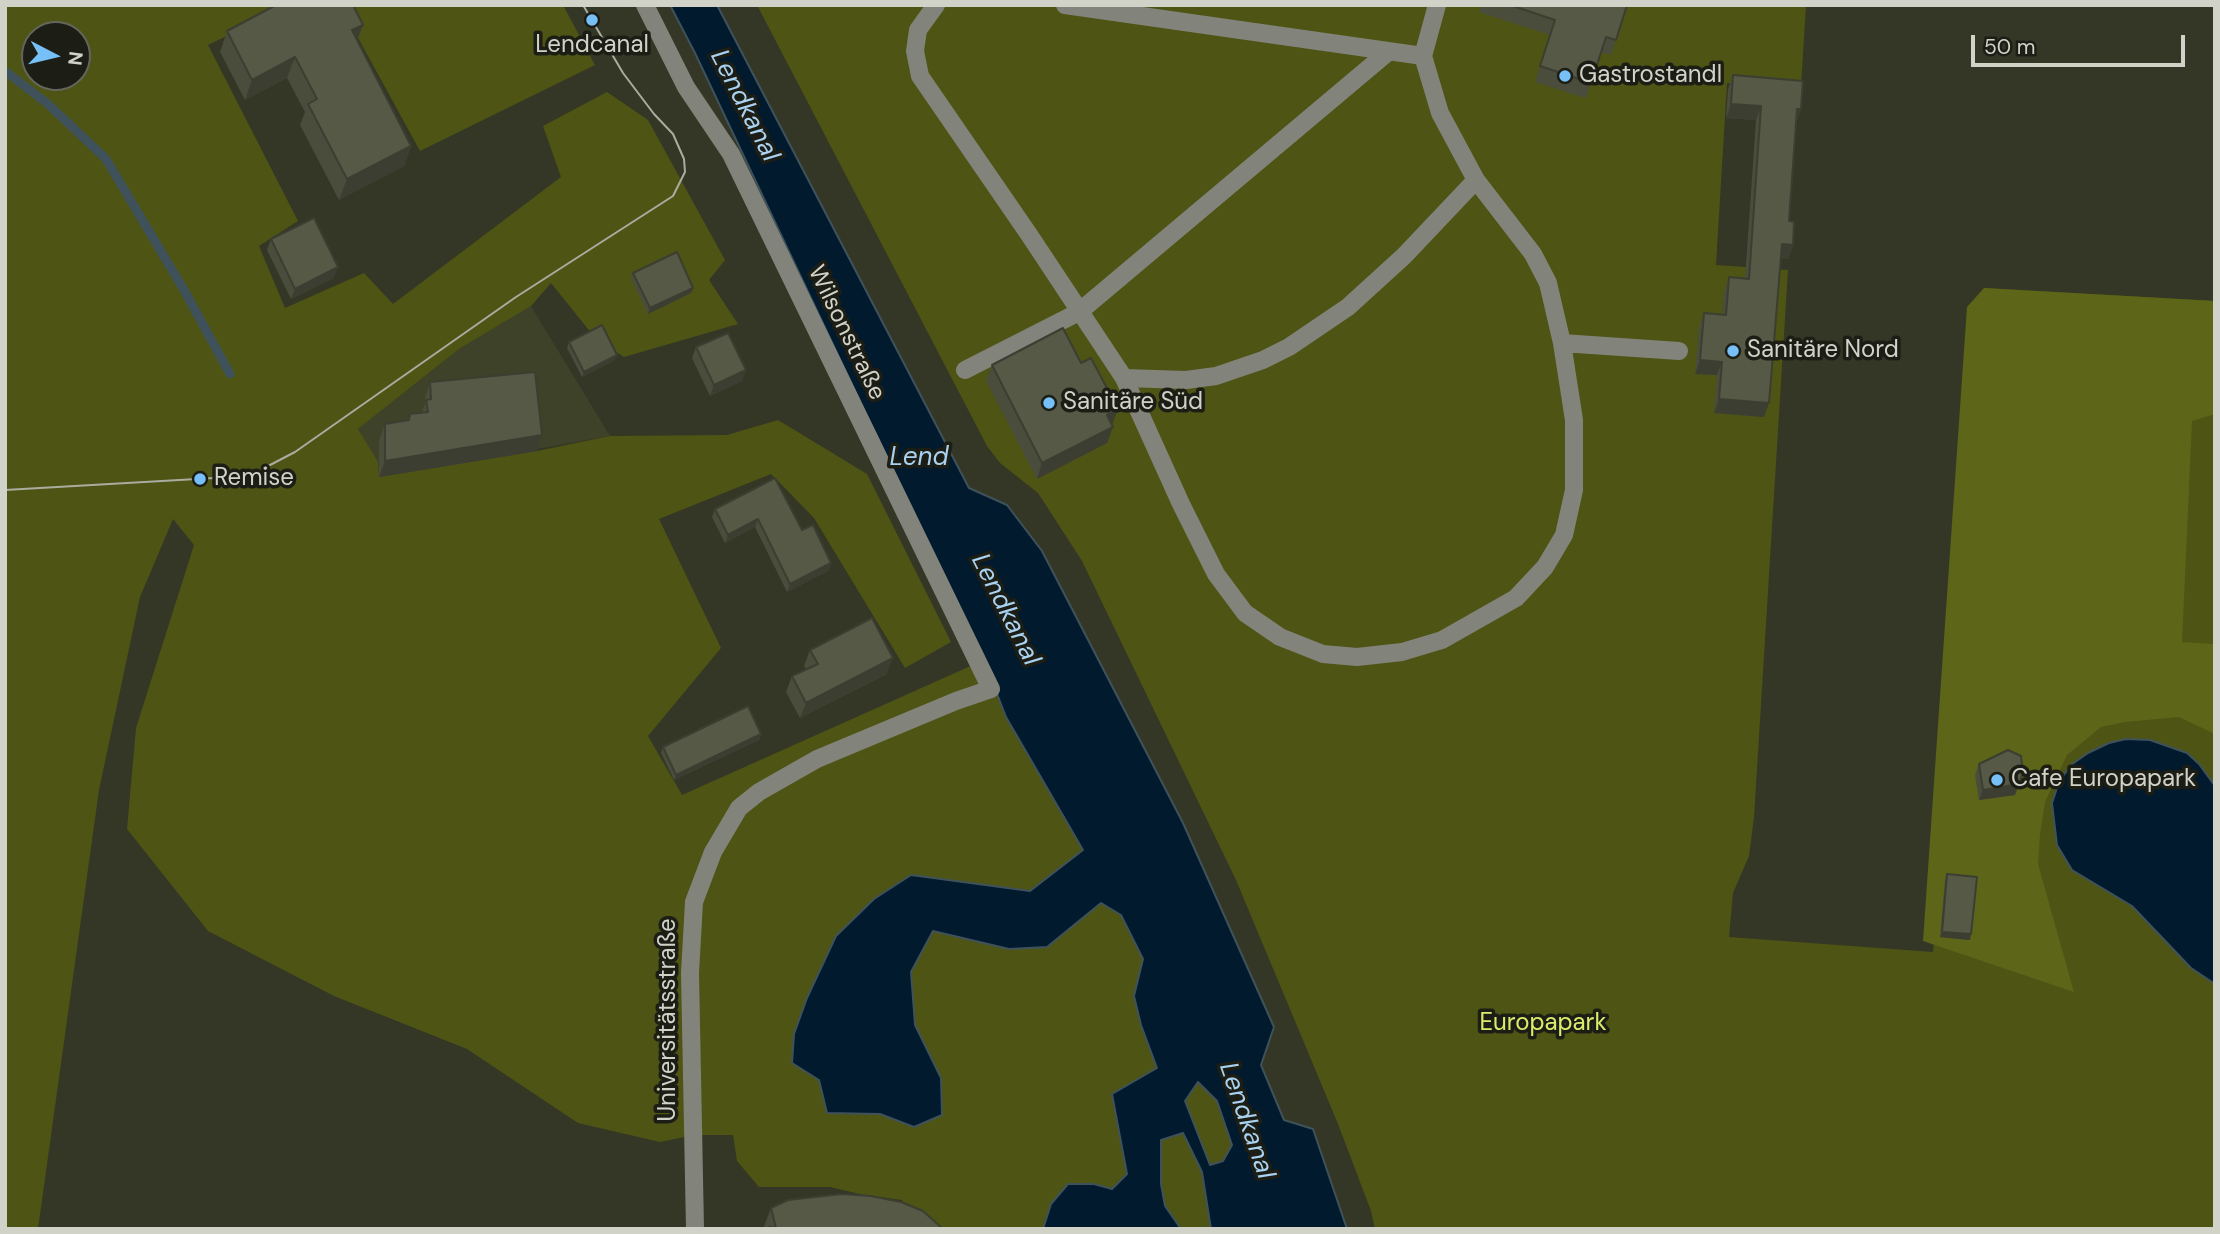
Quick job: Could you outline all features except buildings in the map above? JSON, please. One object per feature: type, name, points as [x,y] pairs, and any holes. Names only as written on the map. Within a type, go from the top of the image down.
[{"type":"street","name":"Wilsonstraße","points":[[645,5],[686,87],[732,154],[991,689]]},
{"type":"street","points":[[936,5],[918,30],[915,51],[920,76],[1124,378],[1216,574],[1245,613],[1280,637],[1323,654],[1357,657],[1402,652],[1442,640],[1516,598],[1545,567],[1564,534],[1574,490],[1574,420],[1562,343],[1548,283],[1534,254],[1476,180],[1440,113],[1423,56],[1437,5]]},
{"type":"street","points":[[1065,5],[1423,56]]},
{"type":"street","points":[[965,370],[1079,312],[1388,52]]},
{"type":"street","points":[[1124,378],[1186,380],[1216,376],[1263,360],[1289,347],[1348,307],[1404,256],[1476,180]]},
{"type":"street","points":[[1562,343],[1679,351]]},
{"type":"street","name":"Universitätsstraße","points":[[695,1229],[691,961],[694,902],[713,852],[739,808],[759,792],[817,759],[991,689]]},
{"type":"shaded area","points":[[531,306],[610,436],[379,477],[358,429],[459,349]]},
{"type":"green space","points":[[5,5],[291,5],[208,45],[298,221],[259,246],[285,308],[364,273],[393,304],[561,177],[543,126],[607,92],[648,120],[725,260],[709,280],[738,324],[624,357],[596,339],[551,283],[531,306],[459,349],[358,429],[378,462],[379,477],[610,436],[727,435],[778,420],[867,474],[951,642],[905,668],[814,518],[771,474],[659,519],[721,648],[648,736],[682,795],[984,660],[1006,717],[1083,850],[1030,892],[911,875],[819,1080],[827,1113],[880,1114],[914,1127],[941,1078],[915,1025],[911,971],[934,930],[1009,949],[1101,903],[1121,915],[1143,959],[1134,996],[1141,1025],[1157,1068],[1120,1141],[1127,1174],[1112,1189],[1094,1184],[1051,1204],[1043,1229],[911,1229],[902,1200],[830,1187],[759,1187],[737,1161],[733,1135],[694,1135],[660,1142],[578,1123],[467,1049],[334,996],[208,931],[127,829],[136,728],[194,545],[173,519],[140,597],[99,790],[38,1229],[5,1229]]},
{"type":"green space","points":[[340,5],[563,5],[595,65],[420,151]]},
{"type":"green space","name":"Europapark","points":[[757,5],[1806,5],[1801,87],[1727,83],[1716,265],[1788,270],[1754,817],[1749,856],[1733,893],[1729,937],[1933,952],[1984,288],[2215,301],[2215,1229],[1375,1229],[1371,1211],[1338,1124],[1236,880],[1082,561],[1038,493],[1000,463],[987,446]]},
{"type":"green space","points":[[1984,288],[2215,301],[2215,414],[2192,421],[2182,642],[2215,644],[2215,734],[2179,717],[2125,722],[2101,727],[2067,755],[2045,802],[2038,864],[2074,992],[1923,941],[1967,307]]},
{"type":"green space","points":[[1198,1081],[1217,1101],[1232,1145],[1223,1161],[1209,1165],[1185,1101]]},
{"type":"green space","points":[[1183,1133],[1202,1172],[1211,1229],[1181,1229],[1165,1207],[1161,1184],[1161,1140]]},
{"type":"water","points":[[670,5],[717,5],[969,488],[1007,505],[1042,551],[1183,823],[1274,1027],[1261,1065],[1284,1120],[1313,1129],[1347,1229],[1211,1229],[1202,1172],[1183,1133],[1161,1140],[1161,1184],[1165,1206],[1181,1229],[1043,1229],[1051,1204],[1068,1184],[1094,1184],[1112,1189],[1127,1174],[1112,1094],[1157,1068],[1141,1025],[1134,996],[1143,959],[1121,915],[1101,903],[1047,947],[1009,949],[933,931],[911,972],[915,1025],[941,1078],[942,1115],[914,1127],[880,1114],[827,1113],[819,1080],[792,1063],[794,1034],[807,998],[836,936],[874,899],[911,875],[1030,891],[1083,850],[1006,717],[984,660]],"holes":[[[1198,1082],[1217,1101],[1232,1145],[1223,1161],[1210,1165],[1185,1101]]]},
{"type":"water","points":[[2126,739],[2150,740],[2187,753],[2215,786],[2215,984],[2191,968],[2132,906],[2072,870],[2057,845],[2052,803],[2059,782],[2071,765],[2088,753],[2109,743]]},
{"type":"waterway","points":[[5,71],[48,104],[106,159],[184,290],[230,374]]},
{"type":"tram line","points":[[5,490],[249,476],[295,452],[516,297],[673,196],[685,172],[684,159],[673,134],[623,73],[583,5]]},
{"type":"place","name":"Lendcanal","points":[[592,20]]},
{"type":"place","name":"Gastrostandl","points":[[1565,76]]},
{"type":"place","name":"Sanitäre Nord","points":[[1733,351]]},
{"type":"place","name":"Sanitäre Süd","points":[[1049,403]]},
{"type":"place","name":"Remise","points":[[200,479]]},
{"type":"place","name":"Cafe Europapark","points":[[1997,780]]},
{"type":"water label","name":"Lendkanal","points":[[744,106]]},
{"type":"water label","name":"Lend","points":[[919,458]]},
{"type":"water label","name":"Lendkanal","points":[[1005,610]]},
{"type":"water label","name":"Lendkanal","points":[[1246,1121]]}]
